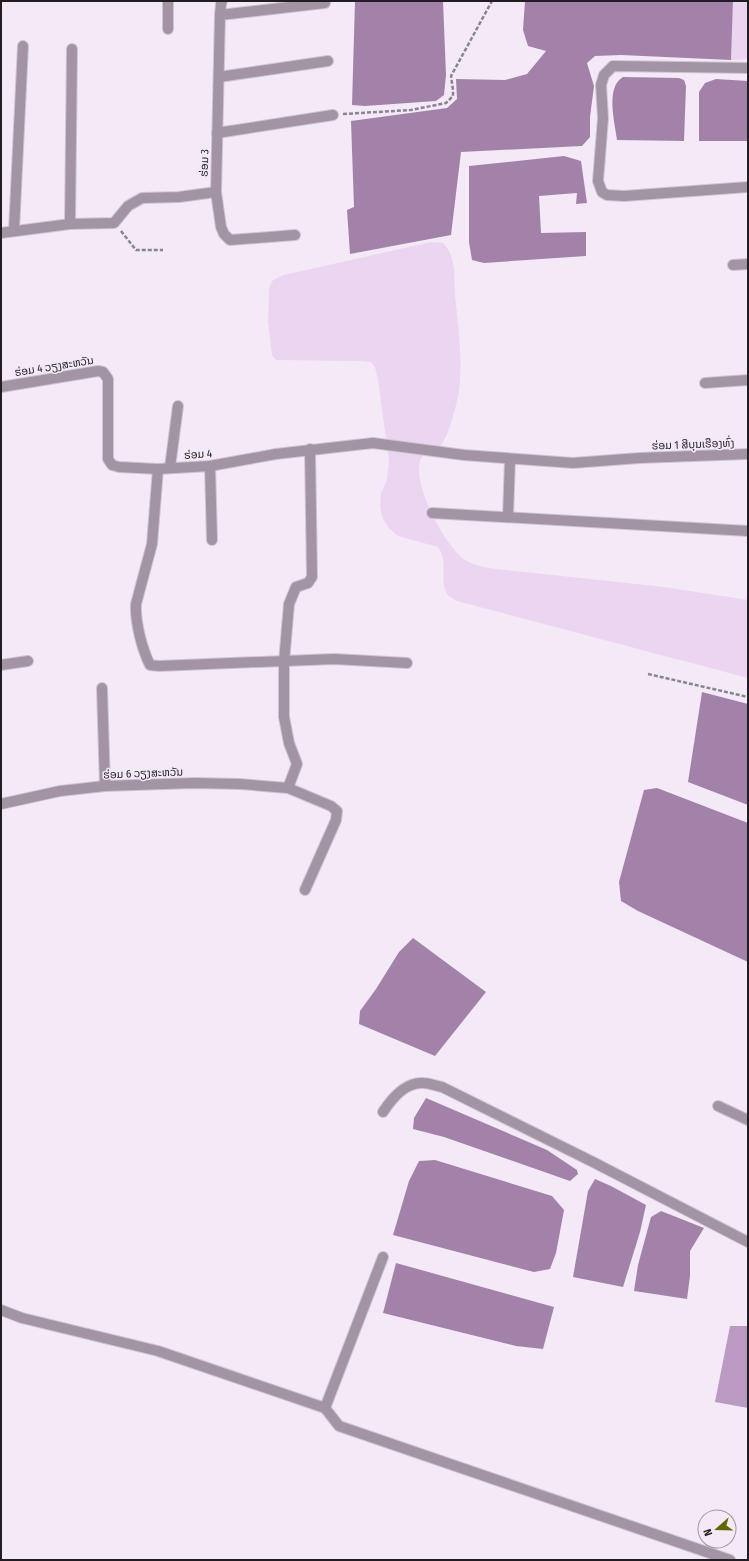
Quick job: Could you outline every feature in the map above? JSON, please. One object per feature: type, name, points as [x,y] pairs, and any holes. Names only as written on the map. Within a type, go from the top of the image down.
[{"type":"street","points":[[168,1],[168,29]]},
{"type":"street","name":"ຮ່ອມ 3","points":[[114,223],[128,206],[142,198],[179,197],[216,192],[220,15],[222,1]]},
{"type":"street","points":[[220,15],[325,4]]},
{"type":"street","points":[[14,230],[23,46]]},
{"type":"street","points":[[70,224],[72,49]]},
{"type":"street","points":[[219,77],[328,61]]},
{"type":"street","points":[[748,68],[614,66],[604,75],[601,85],[603,118],[598,181],[602,192],[607,195],[618,196],[748,187]]},
{"type":"street","points":[[217,133],[333,115]]},
{"type":"street","points":[[216,192],[221,227],[224,234],[230,240],[295,235]]},
{"type":"street","points":[[1,233],[14,230],[70,224],[114,223]]},
{"type":"street","points":[[733,265],[748,264]]},
{"type":"street","name":"ຮ່ອມ 4 ວຽງສະຫວັນ","points":[[1,387],[98,371],[103,372],[108,379]]},
{"type":"street","name":"ຮ່ອມ 4","points":[[108,379],[108,459],[112,464],[119,467],[158,469],[170,467],[210,466],[310,449],[373,443],[464,455],[510,459]]},
{"type":"street","points":[[705,383],[748,380]]},
{"type":"street","points":[[170,467],[178,406]]},
{"type":"street","points":[[288,788],[297,764],[288,743],[284,717],[284,662],[288,604],[296,587],[308,583],[312,577],[310,449]]},
{"type":"street","name":"ຮ່ອມ 1 ສີບຸນເຮືອງທົ່ງ","points":[[510,459],[573,463],[638,458],[748,454]]},
{"type":"street","points":[[508,517],[510,459]]},
{"type":"street","points":[[210,466],[212,540]]},
{"type":"street","points":[[158,469],[152,544],[136,604],[136,613],[146,657],[150,665],[159,666],[284,662],[334,659],[407,663]]},
{"type":"street","points":[[432,513],[748,531]]},
{"type":"street","points":[[1,665],[28,661]]},
{"type":"street","points":[[102,688],[106,786]]},
{"type":"street","name":"ຮ່ອມ 6 ວຽງສະຫວັນ","points":[[1,804],[60,792],[106,786],[194,783],[240,784],[288,788],[331,806],[337,811],[336,820],[305,890]]},
{"type":"street","points":[[383,1112],[391,1100],[407,1086],[423,1083],[442,1087],[593,1162],[748,1242]]},
{"type":"street","points":[[718,1106],[748,1120]]},
{"type":"street","points":[[325,1408],[383,1257]]},
{"type":"street","points":[[1,1310],[22,1318],[158,1351],[325,1408],[339,1426],[730,1560]]},
{"type":"path","points":[[333,115],[411,110],[446,103],[453,96],[451,76],[492,1]]},
{"type":"path","points":[[114,223],[136,250],[163,250]]},
{"type":"path","points":[[648,674],[748,697]]},
{"type":"shaded area","points":[[355,1],[443,1],[446,75],[444,95],[436,101],[365,106],[352,105]]},
{"type":"shaded area","points":[[525,1],[733,1],[731,60],[621,55],[595,56],[587,63],[594,86],[590,117],[590,137],[582,146],[461,152],[451,235],[350,254],[347,210],[354,207],[351,121],[447,108],[457,99],[456,79],[505,80],[527,74],[546,51],[528,46],[523,30]]},
{"type":"shaded area","points":[[733,1],[748,1],[748,59],[731,60]]},
{"type":"shaded area","points":[[623,77],[679,78],[684,80],[686,86],[684,141],[617,140],[612,106],[614,89],[617,82]]},
{"type":"shaded area","points":[[716,79],[748,81],[748,141],[699,141],[699,92],[705,83]]},
{"type":"shaded area","points":[[564,156],[581,161],[587,203],[576,204],[577,193],[539,196],[541,233],[586,232],[586,256],[484,263],[472,260],[469,242],[469,166]]},
{"type":"shaded area","points":[[431,242],[443,243],[452,260],[460,342],[460,379],[459,391],[452,419],[444,441],[436,449],[424,455],[420,461],[419,472],[421,485],[432,515],[449,542],[457,553],[465,560],[488,568],[664,587],[748,600],[748,678],[457,601],[450,597],[444,586],[443,559],[438,547],[398,536],[389,528],[383,519],[380,507],[381,493],[387,480],[389,460],[375,367],[371,362],[361,361],[276,360],[272,355],[268,322],[269,288],[273,280],[284,275]]},
{"type":"shaded area","points":[[702,692],[748,704],[748,805],[688,782]]},
{"type":"shaded area","points":[[657,788],[748,823],[748,962],[638,911],[621,901],[619,882],[644,790]]},
{"type":"shaded area","points":[[413,938],[486,992],[435,1056],[359,1024],[360,1011],[376,989],[399,952]]},
{"type":"shaded area","points":[[426,1098],[547,1150],[577,1170],[578,1174],[570,1181],[444,1137],[413,1129],[414,1118]]},
{"type":"shaded area","points":[[435,1160],[552,1196],[564,1210],[556,1253],[550,1269],[534,1272],[393,1235],[409,1181],[419,1161]]},
{"type":"shaded area","points":[[595,1179],[646,1205],[640,1232],[623,1287],[573,1277],[588,1191]]},
{"type":"shaded area","points":[[661,1211],[704,1228],[690,1251],[690,1276],[687,1299],[634,1291],[638,1265],[651,1217]]},
{"type":"shaded area","points":[[396,1263],[554,1307],[543,1349],[516,1346],[383,1313]]},
{"type":"shaded area","points":[[730,1326],[748,1326],[748,1408],[715,1402]]}]
